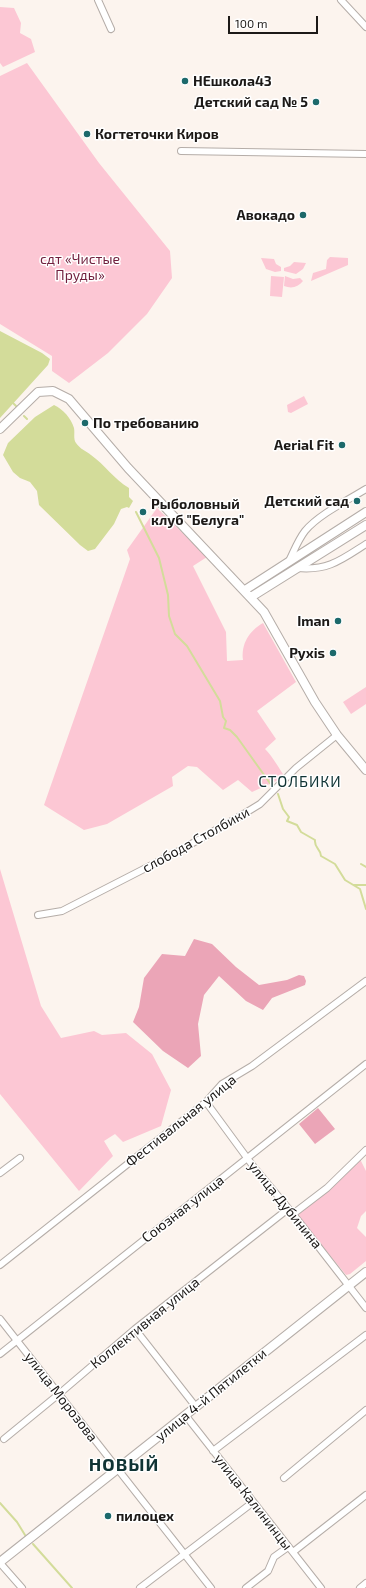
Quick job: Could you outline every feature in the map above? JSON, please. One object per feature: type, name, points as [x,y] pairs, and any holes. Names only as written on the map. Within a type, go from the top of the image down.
[{"type":"main road","points":[[0,429],[38,392],[48,390],[63,394],[76,406],[128,468],[251,597],[270,621],[311,696],[337,735],[366,770]]},
{"type":"main road","points":[[245,590],[366,512]]},
{"type":"main road","points":[[251,597],[366,525]]},
{"type":"main road","name":"улица 4-й Пятилетки","points":[[0,1563],[366,1272]]},
{"type":"street","points":[[98,0],[111,30]]},
{"type":"street","points":[[341,0],[366,27]]},
{"type":"street","points":[[181,151],[366,154]]},
{"type":"street","points":[[289,562],[298,540],[306,530],[332,510],[366,489]]},
{"type":"street","points":[[297,568],[313,570],[326,568],[366,544]]},
{"type":"street","name":"слобода Столбики","points":[[38,915],[62,911],[177,852],[242,815],[260,804],[296,768],[337,735]]},
{"type":"street","name":"Фестивальная улица","points":[[0,1265],[206,1102],[222,1084],[264,1057],[366,981]]},
{"type":"street","name":"Союзная улица","points":[[0,1354],[366,1064]]},
{"type":"street","name":"улица Дубинина","points":[[206,1102],[247,1159],[366,1308]]},
{"type":"street","name":"Коллективная улица","points":[[4,1439],[60,1394],[135,1329],[290,1212],[327,1188],[366,1150]]},
{"type":"street","points":[[0,1173],[20,1158]]},
{"type":"street","name":"улица Морозова","points":[[0,1319],[211,1588]]},
{"type":"street","points":[[135,1329],[196,1407]]},
{"type":"street","points":[[213,1452],[366,1335]]},
{"type":"street","points":[[284,1478],[366,1410]]},
{"type":"street","name":"улица Калининцы","points":[[186,1416],[321,1588]]},
{"type":"street","points":[[293,1552],[366,1495]]},
{"type":"street","points":[[140,1588],[252,1502]]},
{"type":"street","points":[[246,1588],[268,1571],[274,1557],[288,1547]]},
{"type":"street","points":[[0,1563],[22,1588]]},
{"type":"street","points":[[360,1588],[366,1583]]},
{"type":"green space","points":[[0,7],[14,8],[21,23],[20,33],[31,39],[35,52],[3,67],[0,63]]},
{"type":"green space","name":"сдт «Чистые Пруды»","points":[[27,63],[99,163],[170,251],[172,278],[147,314],[108,353],[69,383],[52,371],[52,356],[0,324],[0,76]]},
{"type":"green space","points":[[330,257],[348,258],[348,265],[311,281],[313,273],[326,269],[327,260]]},
{"type":"green space","points":[[261,258],[274,259],[276,264],[281,267],[281,271],[275,272],[266,269]]},
{"type":"green space","points":[[294,262],[306,263],[303,269],[296,274],[284,271],[284,268],[290,266]]},
{"type":"green space","points":[[271,276],[284,277],[282,297],[270,296]]},
{"type":"green space","points":[[285,276],[293,279],[300,278],[303,281],[295,287],[287,287],[284,286]]},
{"type":"green space","points":[[304,396],[308,404],[291,413],[288,412],[287,405]]},
{"type":"green space","points":[[157,508],[207,557],[193,566],[226,632],[227,661],[243,660],[243,649],[247,638],[258,626],[263,623],[296,682],[257,711],[276,739],[265,749],[285,777],[252,792],[238,780],[223,790],[197,767],[188,766],[172,777],[173,786],[107,824],[84,830],[44,805],[130,559],[127,550]]},
{"type":"green space","points":[[366,687],[366,704],[351,714],[343,702]]},
{"type":"green space","points":[[0,869],[41,1006],[61,1038],[94,1031],[102,1035],[126,1033],[152,1054],[171,1090],[161,1126],[123,1142],[115,1134],[104,1141],[113,1156],[79,1191],[0,1094]]},
{"type":"green space","points":[[360,1159],[366,1171],[366,1211],[361,1216],[357,1228],[366,1237],[366,1261],[350,1274],[346,1275],[300,1219],[299,1214]]},
{"type":"shaded area","points":[[0,331],[42,353],[50,359],[48,365],[0,418]]},
{"type":"shaded area","points":[[54,405],[69,417],[74,428],[75,441],[78,445],[129,488],[129,497],[133,501],[129,508],[127,507],[121,509],[114,524],[95,549],[88,551],[39,505],[37,491],[30,482],[20,478],[13,472],[3,455],[8,443],[35,417]]},
{"type":"shaded area","points":[[194,939],[212,944],[236,967],[259,985],[287,980],[299,975],[304,976],[306,981],[305,985],[272,998],[263,1010],[246,1001],[219,976],[204,995],[198,1024],[201,1056],[188,1068],[163,1051],[133,1022],[139,1007],[144,978],[162,954],[185,956]]},
{"type":"shaded area","points":[[318,1108],[335,1129],[315,1144],[299,1124]]},
{"type":"waterway","points":[[13,403],[16,406]]},
{"type":"waterway","points":[[24,416],[27,419]]},
{"type":"waterway","points":[[136,512],[159,558],[168,595],[169,616],[175,634],[187,646],[220,701],[223,717],[226,721],[224,728],[230,730],[237,737],[272,786]]},
{"type":"waterway","points":[[278,794],[283,809],[289,817],[287,821],[297,825],[301,832],[315,840],[321,856],[335,864],[345,880],[360,889],[366,909]]},
{"type":"waterway","points":[[361,864],[366,867]]},
{"type":"waterway","points":[[354,885],[366,885]]},
{"type":"waterway","points":[[0,1503],[17,1522],[25,1535]]},
{"type":"waterway","points":[[33,1544],[72,1588]]},
{"type":"place","name":"НЕшкола43","points":[[185,81]]},
{"type":"place","name":"Детский сад № 5","points":[[316,102]]},
{"type":"place","name":"Когтеточки Киров","points":[[87,134]]},
{"type":"place","name":"Авокадо","points":[[303,215]]},
{"type":"place","name":"По требованию","points":[[85,423]]},
{"type":"place","name":"Aerial Fit","points":[[342,445]]},
{"type":"place","name":"Детский сад","points":[[357,501]]},
{"type":"place","name":"Рыболовный клуб \"Белуга\"","points":[[143,512]]},
{"type":"place","name":"Iman","points":[[338,621]]},
{"type":"place","name":"Pyxis","points":[[333,653]]},
{"type":"place","name":"пилоцех","points":[[108,1516]]},
{"type":"district","name":"СТОЛБИКИ","points":[[300,782]]},
{"type":"district","name":"НОВЫЙ","points":[[124,1465]]}]
